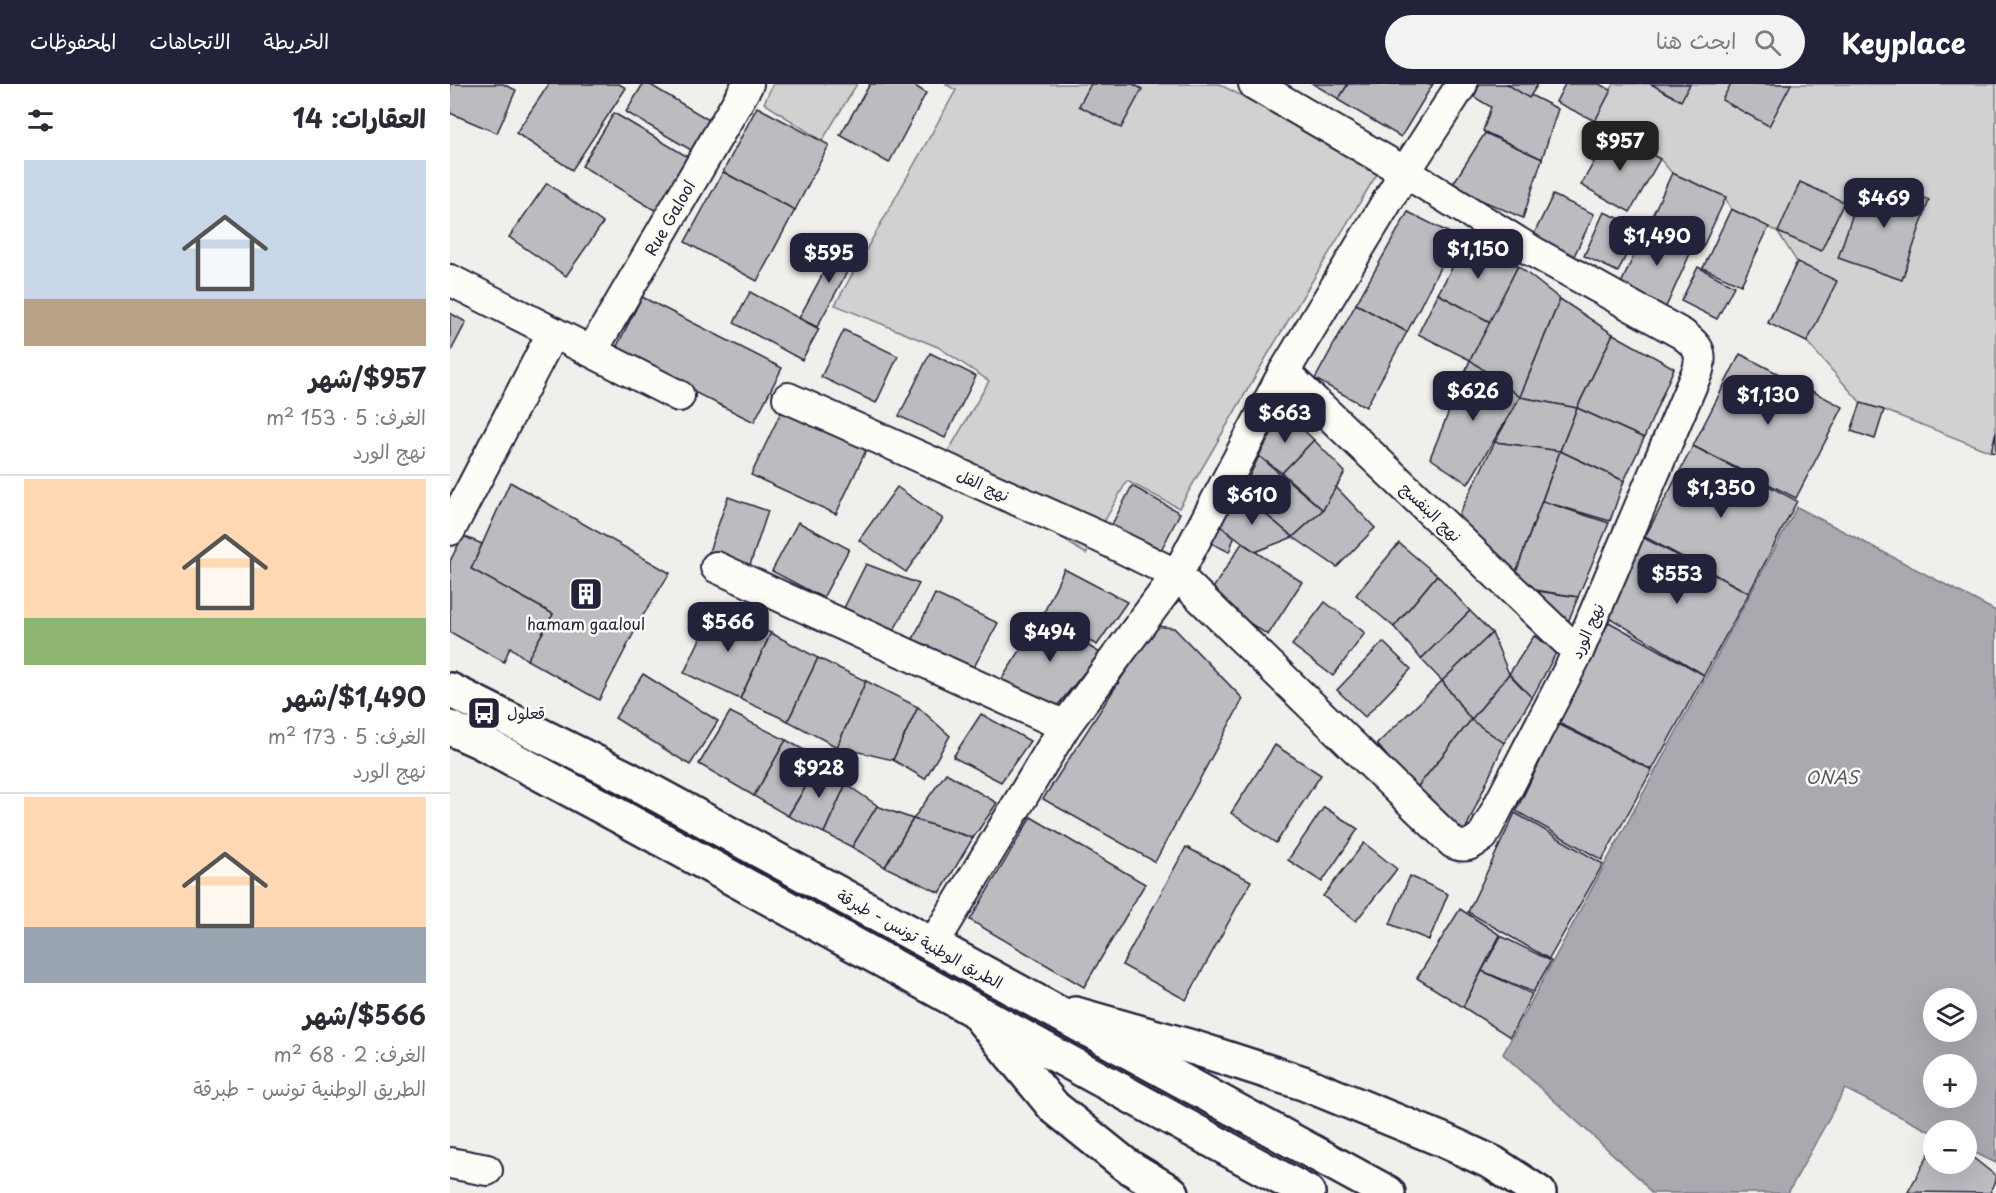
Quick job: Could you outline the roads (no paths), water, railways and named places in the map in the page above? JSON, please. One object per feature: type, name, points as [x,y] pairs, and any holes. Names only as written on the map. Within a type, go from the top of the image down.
[{"type":"main road","name":"الطريق الوطنية تونس - طبرقة","points":[[450,690],[625,777],[1388,1193]]},
{"type":"main road","points":[[450,728],[599,804],[1308,1193]]},
{"type":"main road","points":[[1028,998],[1095,1021],[1195,1048],[1303,1083],[1493,1163],[1539,1193]]},
{"type":"main road","points":[[975,1011],[1054,1107],[1126,1165],[1172,1193]]},
{"type":"street","name":"Rue Galool","points":[[592,351],[748,84]]},
{"type":"street","points":[[1254,84],[1405,172]]},
{"type":"street","points":[[932,946],[1065,726],[1176,575],[1284,372],[1405,172],[1462,84]]},
{"type":"street","name":"نهج الورد","points":[[1176,575],[1454,843],[1462,847],[1471,845],[1483,836],[1578,652],[1698,370],[1701,351],[1697,345],[1682,334],[1532,251],[1405,172]]},
{"type":"street","points":[[450,280],[679,396]]},
{"type":"street","points":[[450,530],[554,332]]},
{"type":"street","name":"نهج البنفسج","points":[[1284,372],[1578,652]]},
{"type":"street","name":"نهج الفل","points":[[788,398],[1100,537],[1176,575]]},
{"type":"street","points":[[716,567],[1065,726]]},
{"type":"street","points":[[450,1163],[487,1170]]},
{"type":"water","name":"ONAS","points":[[1797,507],[1996,611],[1996,1163],[1977,1154],[1977,1120],[1923,1120],[1923,1128],[1845,1089],[1788,1193],[1651,1193],[1640,1179],[1503,1054]]},
{"type":"place","name":"hamam gaaloul","points":[[586,594]]},
{"type":"place","name":"قعلول","points":[[484,713]]}]
